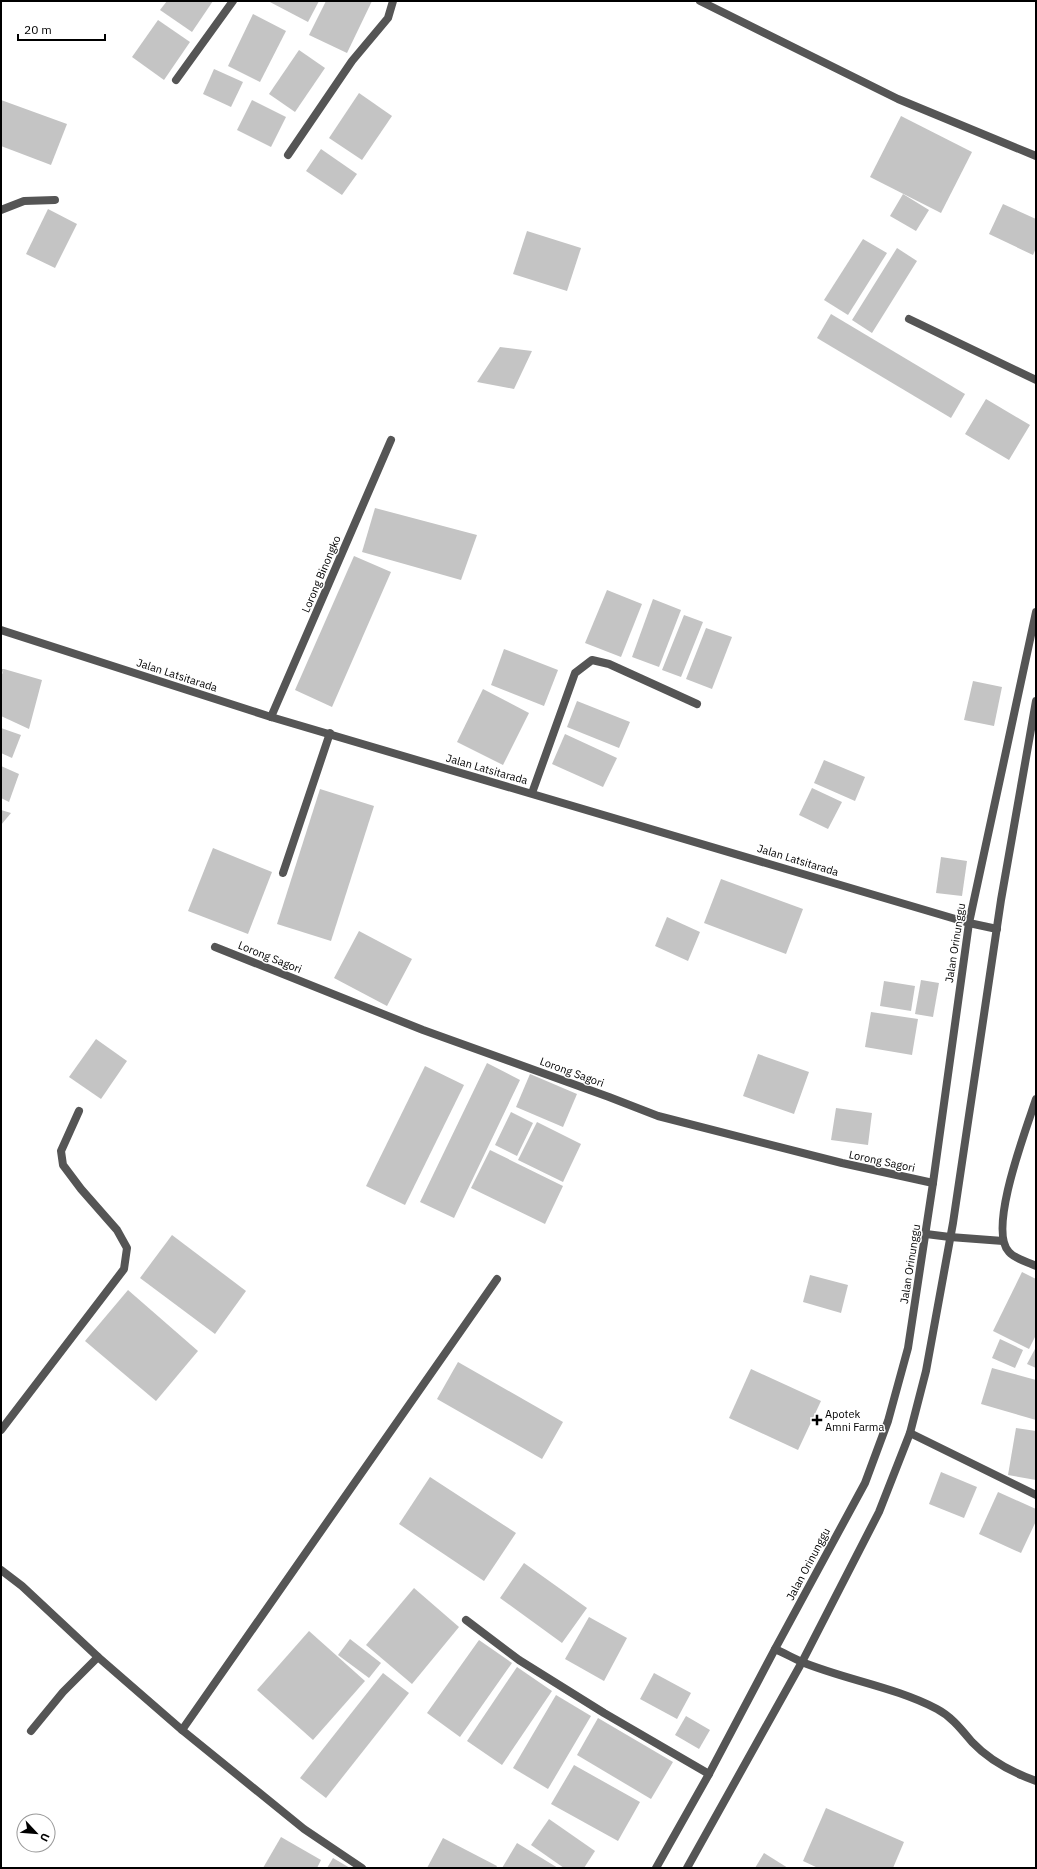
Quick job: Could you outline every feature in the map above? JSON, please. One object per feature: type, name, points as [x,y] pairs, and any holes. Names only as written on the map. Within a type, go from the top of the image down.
[{"type":"street","points":[[176,80],[233,1]]},
{"type":"street","points":[[288,155],[352,62],[388,18],[393,1]]},
{"type":"street","points":[[700,1],[898,99],[1036,156]]},
{"type":"street","points":[[1,210],[24,201],[55,200]]},
{"type":"street","points":[[909,319],[1036,380]]},
{"type":"street","name":"Lorong Binongko","points":[[271,717],[391,440]]},
{"type":"street","name":"Jalan Orinunggu","points":[[656,1868],[709,1774],[865,1483],[888,1421],[908,1348],[926,1234],[969,923],[1036,612]]},
{"type":"street","name":"Jalan Latsitarada","points":[[1,630],[271,717],[330,733],[463,774],[532,793],[969,923],[997,929]]},
{"type":"street","points":[[532,793],[575,673],[592,660],[609,664],[697,704]]},
{"type":"street","points":[[687,1868],[802,1662],[879,1512],[910,1433],[926,1371],[950,1237],[997,929],[1000,900],[1036,701]]},
{"type":"street","points":[[283,873],[330,733]]},
{"type":"street","name":"Lorong Sagori","points":[[215,947],[422,1030],[658,1116],[835,1162],[933,1183]]},
{"type":"street","points":[[1036,1099],[1006,1193],[1003,1241],[1009,1252],[1036,1266]]},
{"type":"street","points":[[1,1430],[124,1269],[127,1248],[117,1230],[81,1189],[63,1165],[61,1151],[79,1111]]},
{"type":"street","points":[[926,1234],[1003,1241]]},
{"type":"street","points":[[182,1730],[497,1279]]},
{"type":"street","points":[[910,1433],[1036,1495]]},
{"type":"street","points":[[1,1570],[22,1586],[98,1657],[182,1730],[304,1829],[362,1868]]},
{"type":"street","points":[[466,1620],[519,1660],[604,1713],[709,1774]]},
{"type":"street","points":[[775,1649],[802,1662],[883,1688],[938,1709],[956,1722],[973,1742],[994,1761],[1014,1773],[1036,1781]]},
{"type":"street","points":[[31,1731],[63,1692],[98,1657]]},
{"type":"building","points":[[167,1],[213,1],[192,32],[160,10]]},
{"type":"building","points":[[268,1],[319,1],[308,22]]},
{"type":"building","points":[[326,1],[372,1],[347,53],[309,35]]},
{"type":"building","points":[[253,14],[286,31],[260,82],[228,66]]},
{"type":"building","points":[[158,20],[190,42],[164,80],[132,57]]},
{"type":"building","points":[[299,50],[325,68],[295,112],[269,94]]},
{"type":"building","points":[[214,69],[243,82],[231,107],[203,94]]},
{"type":"building","points":[[359,93],[392,116],[362,160],[329,138]]},
{"type":"building","points":[[1,100],[67,124],[51,165],[1,146]]},
{"type":"building","points":[[252,100],[286,117],[271,147],[237,130]]},
{"type":"building","points":[[901,116],[972,152],[941,213],[870,177]]},
{"type":"building","points":[[321,149],[357,174],[342,195],[306,171]]},
{"type":"building","points":[[903,194],[929,210],[916,231],[890,216]]},
{"type":"building","points":[[1003,204],[1036,219],[1036,248],[1033,255],[989,234]]},
{"type":"building","points":[[48,209],[77,224],[55,268],[26,254]]},
{"type":"building","points":[[527,231],[581,248],[567,291],[513,274]]},
{"type":"building","points":[[863,239],[887,253],[848,315],[824,300]]},
{"type":"building","points":[[897,248],[917,261],[872,333],[852,320]]},
{"type":"building","points":[[831,314],[965,394],[951,418],[817,338]]},
{"type":"building","points":[[500,347],[532,351],[514,389],[477,382]]},
{"type":"building","points":[[986,399],[1030,425],[1009,460],[965,434]]},
{"type":"building","points":[[375,508],[477,535],[461,580],[362,552]]},
{"type":"building","points":[[354,556],[391,572],[332,707],[295,690]]},
{"type":"building","points":[[607,590],[642,604],[621,657],[585,643]]},
{"type":"building","points":[[653,599],[681,610],[659,667],[632,657]]},
{"type":"building","points":[[684,615],[703,622],[681,677],[662,670]]},
{"type":"building","points":[[706,628],[732,637],[712,689],[686,679]]},
{"type":"building","points":[[504,649],[558,670],[544,706],[491,685]]},
{"type":"building","points":[[4,669],[42,680],[29,729],[1,716],[1,677]]},
{"type":"building","points":[[973,681],[1002,687],[994,726],[964,720]]},
{"type":"building","points":[[483,689],[529,713],[503,765],[457,742]]},
{"type":"building","points":[[577,701],[630,722],[619,748],[567,727]]},
{"type":"building","points":[[1,728],[21,735],[12,758],[1,753]]},
{"type":"building","points":[[565,734],[617,758],[603,787],[552,764]]},
{"type":"building","points":[[824,760],[865,777],[855,801],[814,783]]},
{"type":"building","points":[[1,766],[19,774],[9,802],[1,798]]},
{"type":"building","points":[[812,788],[842,802],[828,829],[799,815]]},
{"type":"building","points":[[320,789],[374,806],[331,941],[277,924]]},
{"type":"building","points":[[1,810],[11,813],[1,825]]},
{"type":"building","points":[[213,848],[272,872],[248,934],[188,911]]},
{"type":"building","points":[[941,857],[967,861],[962,896],[936,893]]},
{"type":"building","points":[[721,879],[803,909],[786,954],[704,923]]},
{"type":"building","points":[[667,917],[700,932],[688,961],[655,946]]},
{"type":"building","points":[[359,931],[412,959],[387,1006],[334,978]]},
{"type":"building","points":[[921,980],[939,983],[933,1017],[915,1014]]},
{"type":"building","points":[[884,981],[915,986],[911,1011],[880,1006]]},
{"type":"building","points":[[871,1012],[918,1019],[912,1055],[865,1047]]},
{"type":"building","points":[[96,1039],[127,1061],[101,1099],[69,1077]]},
{"type":"building","points":[[758,1054],[809,1072],[794,1114],[743,1096]]},
{"type":"building","points":[[487,1063],[520,1080],[454,1218],[420,1202]]},
{"type":"building","points":[[425,1066],[464,1085],[405,1205],[366,1186]]},
{"type":"building","points":[[530,1074],[577,1094],[563,1127],[516,1107]]},
{"type":"building","points":[[836,1108],[872,1113],[868,1145],[831,1140]]},
{"type":"building","points":[[511,1112],[533,1123],[517,1156],[495,1145]]},
{"type":"building","points":[[537,1122],[581,1144],[563,1182],[518,1160]]},
{"type":"building","points":[[490,1150],[563,1186],[545,1224],[471,1188]]},
{"type":"building","points":[[172,1235],[246,1291],[215,1334],[140,1278]]},
{"type":"building","points":[[1022,1272],[1036,1279],[1036,1335],[1029,1349],[993,1331]]},
{"type":"building","points":[[810,1275],[848,1285],[841,1313],[803,1302]]},
{"type":"building","points":[[128,1290],[198,1351],[156,1401],[85,1341]]},
{"type":"building","points":[[1000,1339],[1023,1350],[1015,1368],[992,1358]]},
{"type":"building","points":[[1036,1347],[1036,1368],[1027,1364]]},
{"type":"building","points":[[458,1362],[563,1422],[542,1459],[437,1399]]},
{"type":"building","points":[[992,1368],[1036,1380],[1036,1420],[981,1404]]},
{"type":"building","points":[[751,1369],[821,1401],[798,1450],[729,1418]]},
{"type":"building","points":[[1016,1428],[1036,1431],[1036,1480],[1008,1475]]},
{"type":"building","points":[[941,1472],[977,1487],[964,1518],[929,1504]]},
{"type":"building","points":[[430,1477],[516,1533],[484,1581],[399,1524]]},
{"type":"building","points":[[998,1492],[1036,1509],[1036,1521],[1021,1553],[979,1534]]},
{"type":"building","points":[[524,1563],[587,1608],[562,1643],[500,1598]]},
{"type":"building","points":[[414,1588],[459,1627],[412,1684],[366,1645]]},
{"type":"building","points":[[589,1617],[627,1638],[604,1681],[565,1659]]},
{"type":"building","points":[[309,1631],[365,1681],[313,1740],[257,1690]]},
{"type":"building","points":[[350,1639],[381,1663],[369,1678],[338,1655]]},
{"type":"building","points":[[479,1640],[512,1663],[460,1737],[427,1713]]},
{"type":"building","points":[[517,1667],[552,1691],[502,1765],[467,1741]]},
{"type":"building","points":[[383,1673],[409,1693],[326,1798],[300,1778]]},
{"type":"building","points":[[654,1673],[691,1693],[677,1719],[640,1699]]},
{"type":"building","points":[[556,1695],[591,1716],[548,1789],[513,1768]]},
{"type":"building","points":[[686,1716],[710,1730],[699,1749],[675,1735]]},
{"type":"building","points":[[598,1718],[673,1762],[651,1799],[577,1755]]},
{"type":"building","points":[[574,1765],[640,1802],[618,1841],[551,1804]]},
{"type":"building","points":[[826,1808],[904,1842],[893,1868],[818,1868],[803,1861]]},
{"type":"building","points":[[549,1819],[595,1851],[584,1868],[564,1868],[531,1845]]},
{"type":"building","points":[[281,1837],[321,1860],[317,1868],[263,1868]]},
{"type":"building","points":[[443,1838],[497,1866],[496,1868],[427,1868]]},
{"type":"building","points":[[517,1843],[558,1868],[502,1868]]},
{"type":"building","points":[[764,1853],[788,1868],[755,1868]]},
{"type":"building","points":[[333,1858],[350,1868],[327,1868]]},
{"type":"place","name":"Apotek Amni Farma","points":[[817,1420]]}]
